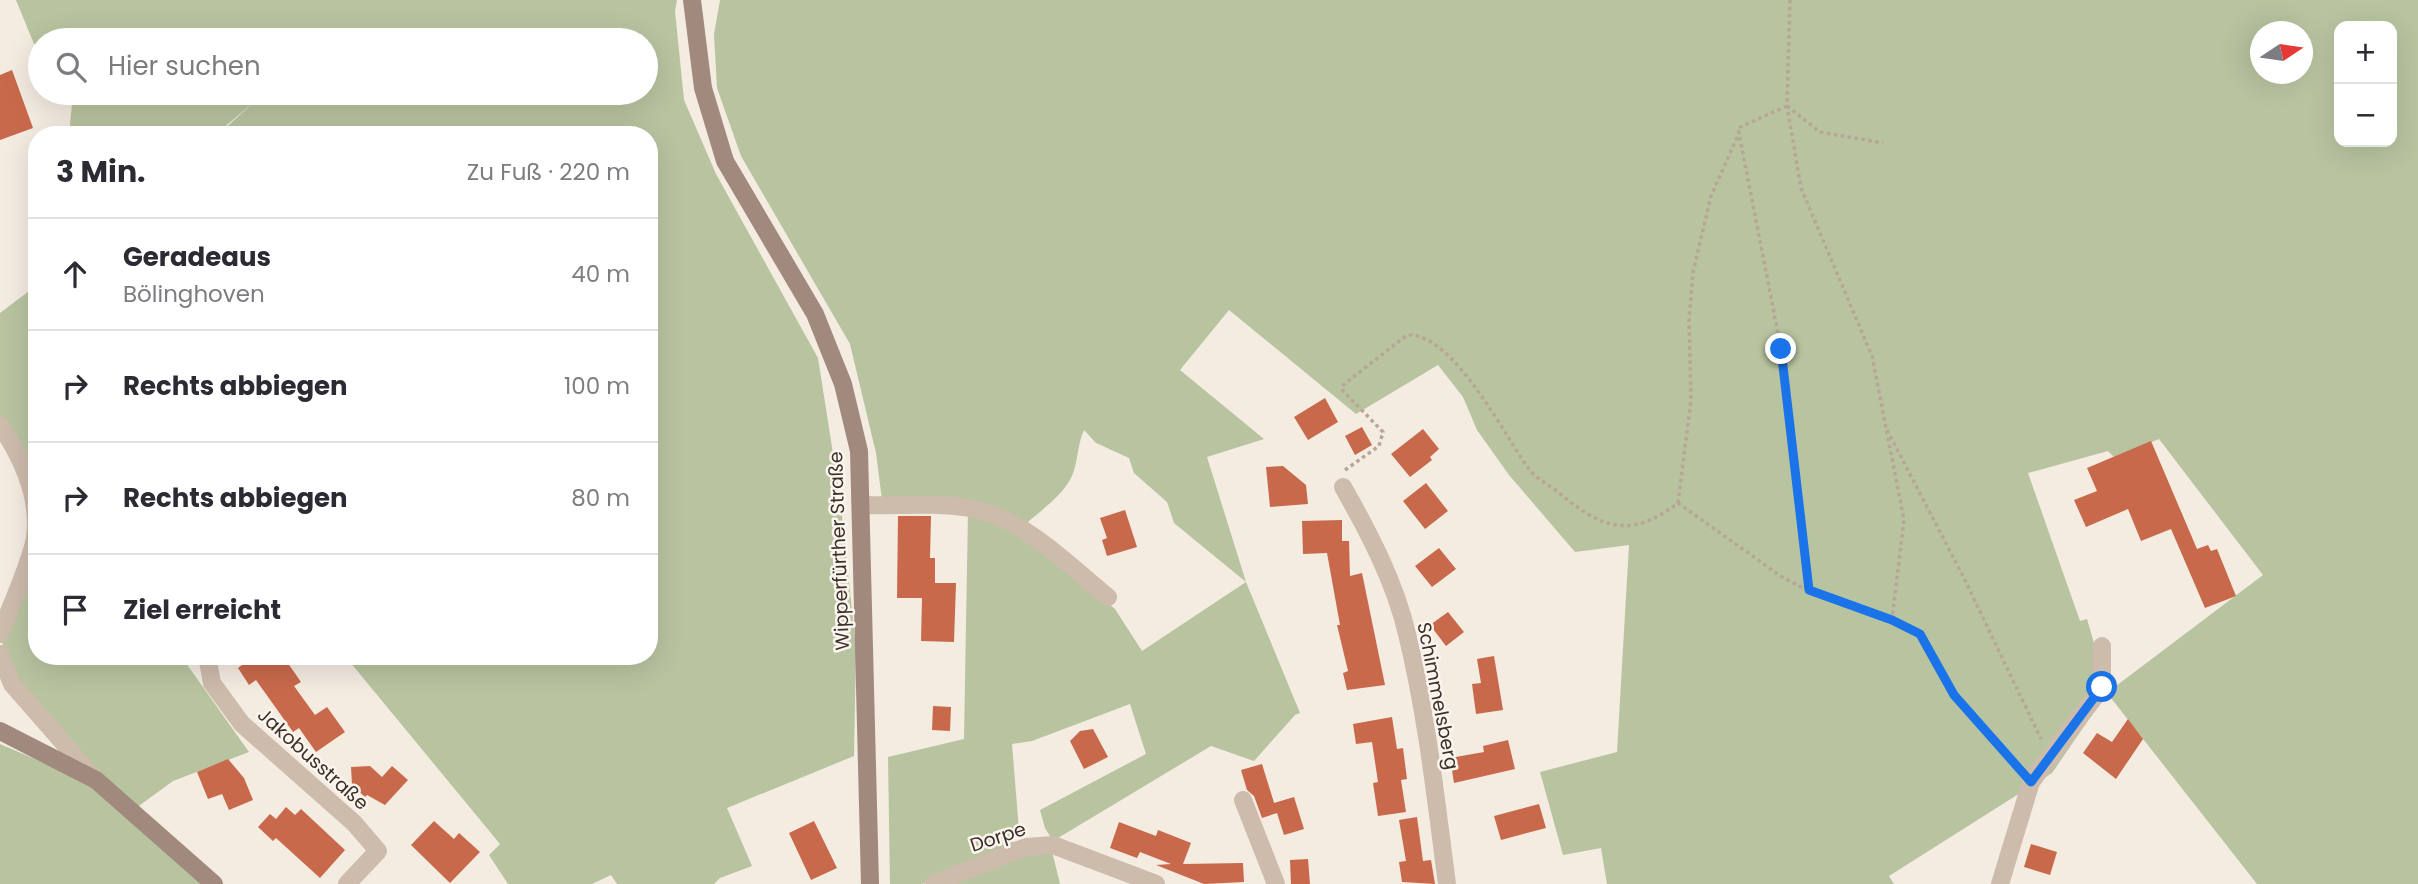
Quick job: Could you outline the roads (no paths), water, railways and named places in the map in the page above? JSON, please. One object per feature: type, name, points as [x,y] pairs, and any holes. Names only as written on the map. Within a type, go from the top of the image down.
[{"type":"main road","name":"Wipperfürther Straße","points":[[692,0],[703,88],[725,161],[815,314],[843,384],[859,451],[870,884]]},
{"type":"main road","points":[[0,730],[96,780],[214,884]]},
{"type":"street","points":[[0,425],[18,451],[28,478]]},
{"type":"street","name":"Schimmelsberg","points":[[1343,487],[1373,540],[1407,632],[1433,774],[1447,884]]},
{"type":"street","points":[[861,505],[955,507],[982,512],[1021,527],[1108,597]]},
{"type":"street","points":[[0,634],[28,556]]},
{"type":"street","points":[[2000,884],[2031,782],[2102,687],[2102,646]]},
{"type":"street","points":[[0,654],[12,684],[96,780]]},
{"type":"street","name":"Jakobusstraße","points":[[209,665],[212,683],[242,724],[354,823],[378,851],[348,884]]},
{"type":"street","points":[[1243,800],[1276,884]]},
{"type":"street","name":"Dorpe","points":[[933,884],[1026,847],[1053,845],[1156,884]]}]
